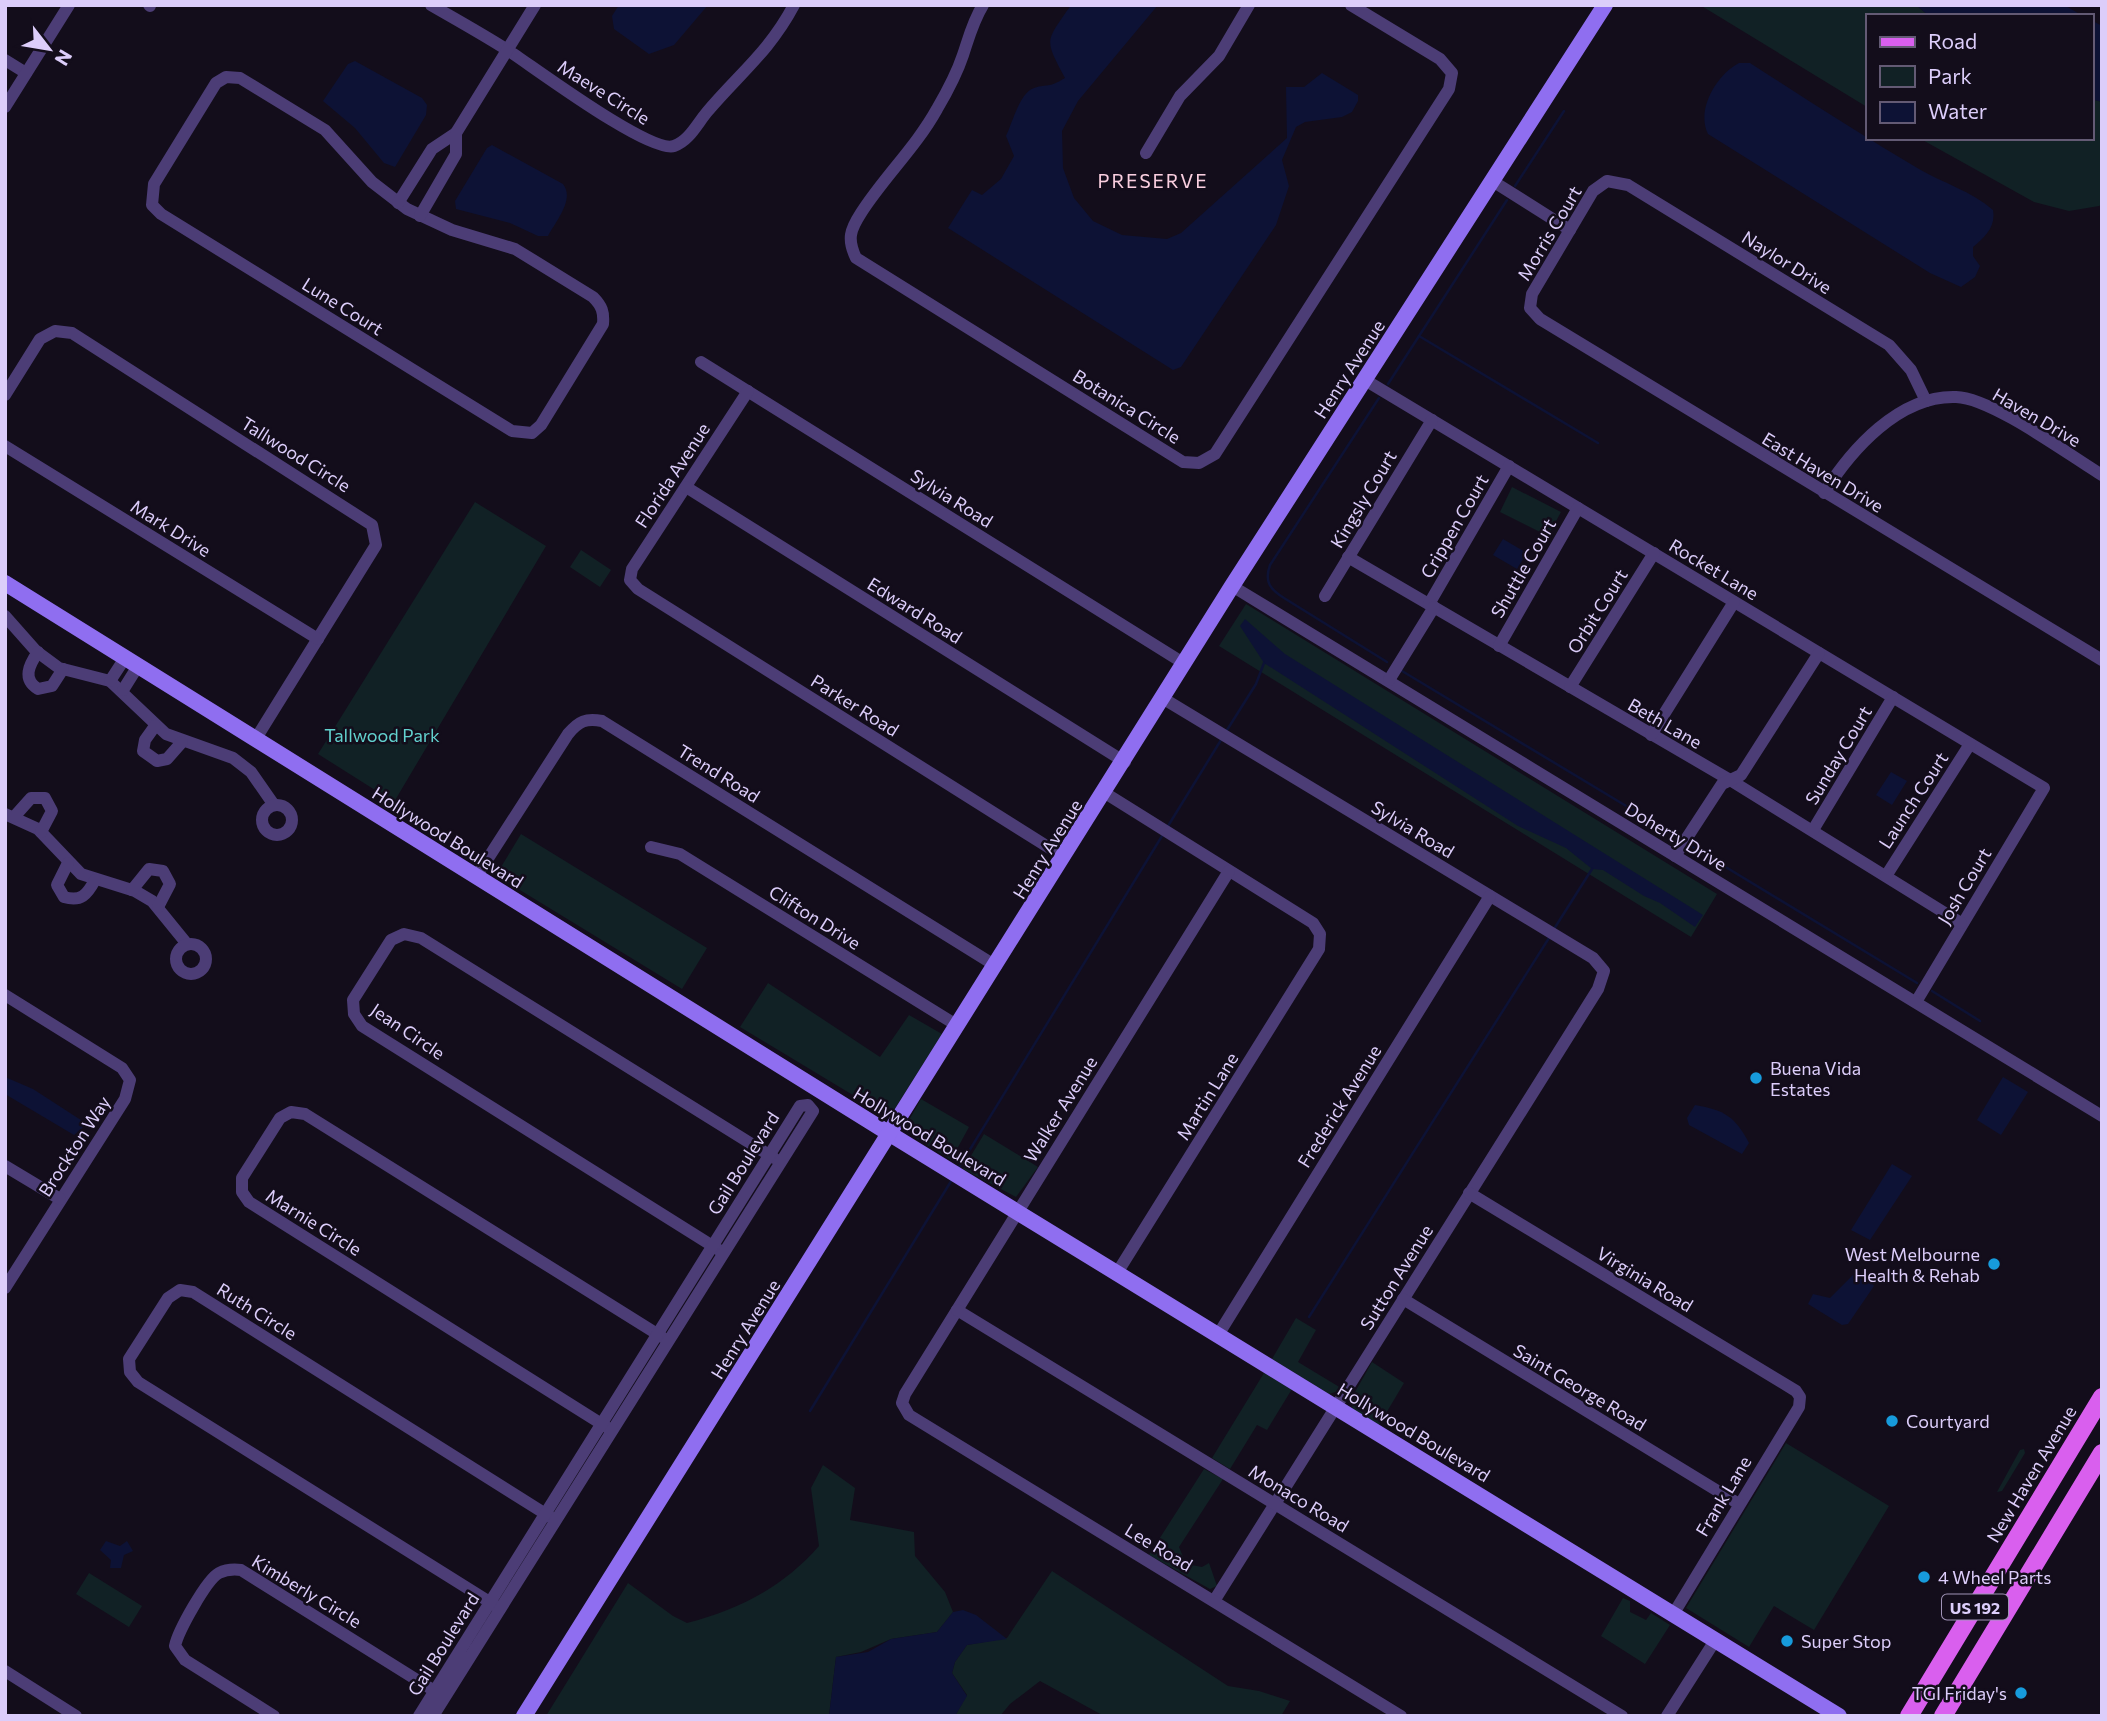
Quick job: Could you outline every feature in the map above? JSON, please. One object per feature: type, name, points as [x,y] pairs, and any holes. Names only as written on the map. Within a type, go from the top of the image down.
[{"type":"main road","name":"New Haven Avenue","points":[[1909,1716],[2101,1403]]},
{"type":"main road","name":"US 192","points":[[1943,1716],[2102,1453]]},
{"type":"street","points":[[5,107],[69,5]]},
{"type":"street","name":"Maeve Circle","points":[[431,5],[508,50],[616,124],[660,146],[672,147],[686,139],[708,111],[765,51],[794,5]]},
{"type":"street","points":[[398,203],[432,149],[456,133],[535,5]]},
{"type":"street","name":"Botanica Circle","points":[[983,5],[937,110],[905,158],[876,189],[850,232],[850,246],[856,258],[1184,462],[1199,463],[1215,454],[1449,89],[1452,73],[1440,59],[1351,5]]},
{"type":"street","points":[[1146,153],[1180,96],[1219,56],[1249,5]]},
{"type":"street","name":"Henry Avenue","points":[[524,1716],[1125,762],[1232,586],[1494,182],[1605,5]]},
{"type":"street","points":[[5,60],[26,73]]},
{"type":"street","name":"Lune Court","points":[[226,78],[240,78],[326,130],[372,182],[398,203],[420,216],[452,230],[515,249],[600,304],[604,312],[603,324],[541,425],[532,433],[512,431],[173,221],[152,205],[151,195],[154,184],[216,83],[226,78]]},
{"type":"street","points":[[420,216],[456,154],[456,133]]},
{"type":"street","name":"Morris Court","points":[[1530,308],[1532,294],[1593,191],[1607,181]]},
{"type":"street","name":"Naylor Drive","points":[[1607,181],[1628,185],[1889,345],[1911,370],[1926,401]]},
{"type":"street","points":[[1494,182],[1570,230]]},
{"type":"street","name":"East Haven Drive","points":[[1530,308],[1540,318],[1824,493],[2102,660]]},
{"type":"street","name":"Tallwood Circle","points":[[5,395],[40,339],[55,331],[72,333],[365,518],[372,525],[376,545],[255,740]]},
{"type":"street","name":"Sylvia Road","points":[[701,362],[1185,664]]},
{"type":"street","name":"Rocket Lane","points":[[1365,380],[2044,788]]},
{"type":"street","name":"Florida Avenue","points":[[630,580],[632,569],[748,391]]},
{"type":"street","name":"Haven Drive","points":[[1824,493],[1868,435],[1926,401],[1957,397],[1988,406],[2102,475]]},
{"type":"street","name":"Kingsly Court","points":[[1325,596],[1432,420]]},
{"type":"street","name":"Mark Drive","points":[[5,446],[318,639]]},
{"type":"street","name":"Crippen Court","points":[[1388,680],[1509,466]]},
{"type":"street","name":"Edward Road","points":[[686,487],[1125,762]]},
{"type":"street","name":"Shuttle Court","points":[[1499,646],[1578,508]]},
{"type":"street","name":"Orbit Court","points":[[1570,687],[1654,553]]},
{"type":"street","name":"Beth Lane","points":[[1348,557],[1730,780],[1961,923]]},
{"type":"street","name":"Parker Road","points":[[630,580],[638,589],[1064,857]]},
{"type":"street","name":"Hollywood Boulevard","points":[[5,583],[890,1134],[1839,1716]]},
{"type":"street","name":"Doherty Drive","points":[[1232,586],[2102,1116]]},
{"type":"street","points":[[1651,735],[1734,602]]},
{"type":"street","points":[[5,615],[38,652],[63,669],[110,681],[123,690],[155,726],[182,742],[233,758],[251,772],[274,805]]},
{"type":"street","points":[[38,652],[29,670],[32,685],[38,689],[52,686],[63,669]]},
{"type":"street","points":[[1675,856],[1722,785],[1741,775],[1819,653]]},
{"type":"street","points":[[110,681],[131,662]]},
{"type":"street","points":[[123,690],[131,662]]},
{"type":"street","name":"Sunday Court","points":[[1813,830],[1893,697]]},
{"type":"street","name":"Sylvia Road","points":[[1164,699],[1593,958],[1604,971]]},
{"type":"street","name":"Trend Road","points":[[476,877],[568,734],[577,723],[588,719],[602,721],[996,966]]},
{"type":"street","points":[[155,726],[143,745],[143,751],[152,758],[167,759],[182,742]]},
{"type":"street","name":"Launch Court","points":[[1886,876],[1970,744]]},
{"type":"street","name":"Josh Court","points":[[1916,1002],[2044,788]]},
{"type":"street","points":[[1105,793],[1229,871]]},
{"type":"street","points":[[41,832],[52,811],[45,798],[31,798],[10,816],[41,832],[68,863],[95,880],[132,890],[158,907],[187,944]]},
{"type":"street","name":"Clifton Drive","points":[[651,847],[680,854],[958,1026]]},
{"type":"street","points":[[68,863],[57,885],[65,897],[75,900],[86,895],[95,880]]},
{"type":"street","points":[[132,890],[149,869],[163,872],[170,884],[158,907]]},
{"type":"street","name":"Martin Lane","points":[[1117,1273],[1319,949],[1320,934],[1313,923],[1229,871]]},
{"type":"street","name":"Walker Avenue","points":[[902,1403],[1017,1211],[1229,871]]},
{"type":"street","name":"Frederick Avenue","points":[[1218,1335],[1490,896]]},
{"type":"street","name":"Jean Circle","points":[[718,1249],[362,1026],[354,1014],[353,1000],[391,940],[404,934],[421,937],[774,1158]]},
{"type":"street","name":"Sutton Avenue","points":[[1214,1601],[1598,989],[1604,971]]},
{"type":"street","name":"Brockton Way","points":[[5,995],[122,1068],[130,1080],[125,1099],[5,1288]]},
{"type":"street","name":"Marnie Circle","points":[[613,1432],[249,1202],[242,1192],[242,1178],[280,1118],[291,1112],[305,1114],[663,1337]]},
{"type":"street","name":"Gail Boulevard","points":[[551,1517],[601,1424],[663,1337],[774,1158]]},
{"type":"street","points":[[5,1166],[60,1199]]},
{"type":"street","name":"Virginia Road","points":[[1469,1193],[1796,1391],[1800,1397]]},
{"type":"street","name":"Ruth Circle","points":[[494,1605],[138,1382],[130,1372],[129,1359],[155,1318],[168,1298],[180,1290],[193,1292],[551,1517]]},
{"type":"street","name":"Saint George Road","points":[[1403,1299],[1739,1504]]},
{"type":"street","name":"Monaco Road","points":[[957,1310],[1622,1716]]},
{"type":"street","name":"Gail Boulevard","points":[[419,1716],[439,1694],[551,1517],[613,1432],[663,1337]]},
{"type":"street","name":"Frank Lane","points":[[1674,1613],[1799,1407],[1800,1397]]},
{"type":"street","name":"Lee Road","points":[[902,1403],[909,1415],[1401,1716]]},
{"type":"street","name":"Kimberly Circle","points":[[274,1716],[185,1660],[175,1646],[178,1634],[216,1574],[229,1569],[242,1570],[439,1694]]},
{"type":"street","points":[[1668,1716],[1716,1639]]},
{"type":"street","points":[[5,1671],[76,1716]]},
{"type":"street","name":"Gail Boulevard","points":[[433,1716],[439,1694]]},
{"type":"green space","points":[[1700,5],[1916,5],[1927,14],[1866,14],[1866,106]]},
{"type":"green space","points":[[2093,100],[2102,102],[2102,204],[2069,211],[2034,202],[1923,140],[2093,140]]},
{"type":"green space","points":[[1512,487],[1561,512],[1548,536],[1500,512]]},
{"type":"green space","name":"Tallwood Park","points":[[475,502],[546,546],[394,802],[318,754]]},
{"type":"green space","points":[[581,550],[611,570],[600,587],[570,567]]},
{"type":"green space","points":[[1246,604],[1717,894],[1691,937],[1219,646]]},
{"type":"green space","points":[[521,834],[707,948],[682,989],[502,879],[498,872]]},
{"type":"green space","points":[[768,983],[880,1057],[909,1015],[942,1034],[892,1113],[884,1108],[876,1109],[740,1027]]},
{"type":"green space","points":[[921,1099],[969,1127],[951,1160],[911,1135],[909,1120]]},
{"type":"green space","points":[[984,1134],[1038,1167],[1016,1197],[963,1169]]},
{"type":"green space","points":[[1296,1318],[1316,1330],[1298,1362],[1341,1388],[1339,1391],[1329,1394],[1272,1359]]},
{"type":"green space","points":[[1372,1362],[1404,1383],[1379,1425],[1354,1411],[1350,1401]]},
{"type":"green space","points":[[1264,1373],[1292,1389],[1267,1430],[1257,1425],[1230,1469],[1212,1458]]},
{"type":"green space","points":[[1786,1443],[1889,1506],[1814,1630],[1774,1606],[1749,1647],[1686,1608]]},
{"type":"green space","points":[[2024,1449],[2025,1453],[2002,1491],[1997,1492],[2020,1450]]},
{"type":"green space","points":[[823,1465],[855,1488],[850,1520],[914,1532],[915,1556],[945,1592],[953,1612],[937,1632],[891,1639],[861,1652],[836,1657],[829,1716],[546,1716],[628,1583],[687,1623],[742,1604],[775,1585],[805,1561],[819,1546],[811,1488]]},
{"type":"green space","points":[[1204,1469],[1223,1479],[1179,1547],[1186,1564],[1202,1567],[1209,1563],[1217,1586],[1210,1589],[1149,1555]]},
{"type":"green space","points":[[1052,1571],[1228,1686],[1259,1691],[1290,1701],[1281,1716],[1104,1716],[1040,1681],[1010,1704],[1000,1716],[955,1716],[967,1695],[952,1673],[955,1662],[967,1645],[1007,1638]]},
{"type":"green space","points":[[89,1573],[142,1606],[129,1627],[76,1594]]},
{"type":"green space","points":[[1623,1598],[1630,1601],[1630,1612],[1646,1620],[1651,1613],[1670,1625],[1645,1664],[1601,1636]]},
{"type":"water","points":[[619,5],[708,5],[674,45],[649,54],[614,29],[612,16]]},
{"type":"water","points":[[1071,5],[1158,5],[1078,101],[1062,131],[1063,168],[1074,198],[1093,221],[1122,235],[1167,239],[1181,233],[1287,138],[1286,87],[1304,87],[1322,73],[1358,95],[1352,112],[1342,117],[1305,122],[1296,127],[1282,160],[1289,186],[1276,225],[1181,367],[1173,370],[948,228],[972,190],[982,195],[1001,179],[1014,156],[1006,136],[1025,96],[1034,88],[1051,85],[1065,78],[1053,55],[1050,41]]},
{"type":"water","points":[[1916,5],[2064,5],[2080,14],[1927,14]]},
{"type":"water","points":[[2093,21],[2102,26],[2102,102],[2093,100]]},
{"type":"water","points":[[355,61],[422,98],[427,105],[426,115],[395,167],[384,163],[355,128],[323,101],[348,64]]},
{"type":"water","points":[[1739,63],[1750,63],[1866,137],[1866,140],[1871,140],[1993,210],[1991,227],[1973,247],[1973,256],[1980,266],[1975,277],[1961,287],[1930,273],[1708,134],[1705,125],[1706,104],[1716,84]]},
{"type":"water","points":[[492,145],[563,184],[566,203],[548,236],[538,236],[510,223],[456,209],[455,201],[487,148]]},
{"type":"water","points":[[1503,539],[1527,553],[1517,569],[1493,555]]},
{"type":"water","points":[[1245,619],[1285,654],[1703,915],[1695,927],[1603,870],[1592,869],[1566,848],[1518,826],[1264,663],[1240,626]]},
{"type":"water","points":[[1891,772],[1907,781],[1892,805],[1876,795]]},
{"type":"water","points":[[5,1077],[33,1089],[87,1124],[74,1135],[5,1094]]},
{"type":"water","points":[[2003,1077],[2028,1092],[2001,1135],[1977,1120]]},
{"type":"water","points":[[1695,1105],[1722,1112],[1734,1121],[1749,1143],[1742,1154],[1689,1125],[1687,1118]]},
{"type":"water","points":[[1892,1164],[1912,1176],[1870,1240],[1851,1230]]},
{"type":"water","points":[[1854,1274],[1866,1275],[1874,1286],[1848,1324],[1842,1325],[1808,1304],[1813,1294],[1830,1298]]},
{"type":"water","points":[[106,1541],[120,1546],[127,1541],[133,1551],[124,1555],[121,1568],[110,1568],[111,1560],[100,1550]]},
{"type":"water","points":[[963,1610],[976,1615],[1007,1639],[967,1645],[955,1662],[952,1673],[967,1696],[955,1716],[829,1716],[836,1657],[868,1652],[891,1639],[937,1632],[953,1612]]},
{"type":"waterway","points":[[1515,186],[1564,111]]},
{"type":"waterway","points":[[1388,384],[1507,200]]},
{"type":"waterway","points":[[1419,336],[1598,443]]},
{"type":"waterway","points":[[1379,398],[1270,565],[1268,581],[1279,595],[1387,662]]},
{"type":"waterway","points":[[1227,730],[1256,684],[1264,663]]},
{"type":"waterway","points":[[1402,671],[1681,839]]},
{"type":"waterway","points":[[1168,826],[1221,740]]},
{"type":"waterway","points":[[958,1169],[1162,836]]},
{"type":"waterway","points":[[1691,846],[1917,983]]},
{"type":"waterway","points":[[1554,929],[1592,869]]},
{"type":"waterway","points":[[1309,1317],[1549,938]]},
{"type":"waterway","points":[[1932,991],[1980,1021]]},
{"type":"waterway","points":[[810,1411],[953,1178]]},
{"type":"place","name":"Buena Vida Estates","points":[[1756,1078]]},
{"type":"place","name":"West Melbourne Health & Rehab","points":[[1994,1264]]},
{"type":"place","name":"Courtyard","points":[[1892,1421]]},
{"type":"place","name":"4 Wheel Parts","points":[[1924,1577]]},
{"type":"place","name":"Super Stop","points":[[1787,1641]]},
{"type":"place","name":"TGI Friday's","points":[[2021,1693]]},
{"type":"district","name":"PRESERVE","points":[[1153,180]]}]
